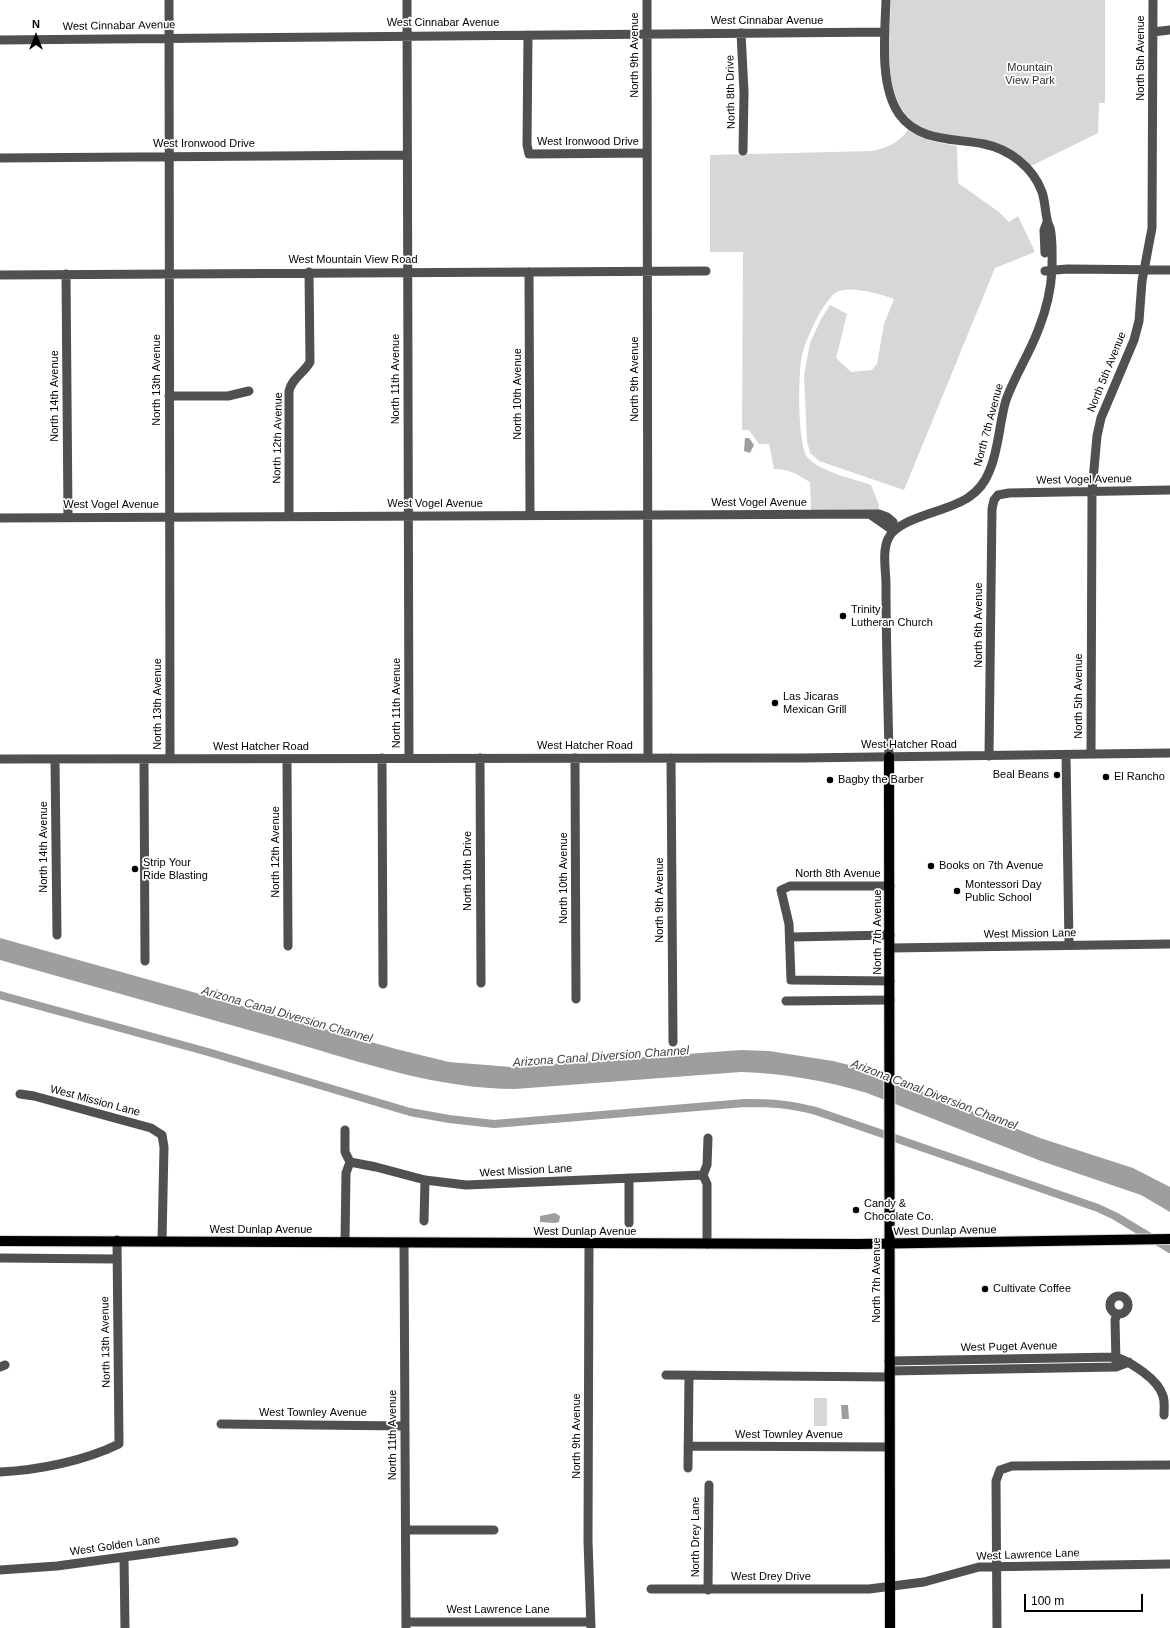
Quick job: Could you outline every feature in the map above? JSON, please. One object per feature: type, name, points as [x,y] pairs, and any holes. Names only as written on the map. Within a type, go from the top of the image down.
[{"type":"main road","name":"North 7th Avenue","points":[[889,757],[890,1000],[888,1119],[890,1628]]},
{"type":"main road","name":"West Dunlap Avenue","points":[[0,1241],[117,1240],[162,1242],[889,1244],[1170,1239]]},
{"type":"street","name":"North 13th Avenue","points":[[169,0],[168,157],[170,759]]},
{"type":"street","name":"North 11th Avenue","points":[[407,0],[409,758]]},
{"type":"street","name":"North 9th Avenue","points":[[647,0],[646,272],[648,758]]},
{"type":"street","points":[[885,32],[886,0]]},
{"type":"street","name":"North 5th Avenue","points":[[1091,754],[1092,491],[1097,436],[1101,418],[1134,340],[1139,321],[1142,281],[1152,228],[1153,0]]},
{"type":"street","points":[[1153,32],[1170,30]]},
{"type":"street","name":"West Cinnabar Avenue","points":[[0,40],[168,37],[885,32]]},
{"type":"street","name":"North 7th Avenue","points":[[885,32],[888,85],[898,112],[908,124],[923,134],[934,137],[992,146],[1006,152],[1019,161],[1031,172],[1041,190],[1047,222],[1051,230],[1048,270],[1043,297],[1045,304],[1039,328],[1016,375],[1006,400],[999,426],[993,461],[986,478],[970,497],[954,506],[906,524],[894,531],[888,540],[886,553],[889,757]]},
{"type":"street","name":"North 8th Drive","points":[[741,33],[744,92],[743,151]]},
{"type":"street","name":"West Ironwood Drive","points":[[528,35],[527,145],[529,154],[647,153]]},
{"type":"street","name":"West Ironwood Drive","points":[[0,158],[407,155]]},
{"type":"street","points":[[1048,270],[1170,270]]},
{"type":"street","name":"West Mountain View Road","points":[[0,275],[309,272],[706,271]]},
{"type":"street","name":"North 12th Avenue","points":[[289,516],[289,391],[291,384],[306,370],[310,362],[309,272]]},
{"type":"street","name":"North 10th Avenue","points":[[529,272],[530,516]]},
{"type":"street","name":"North 14th Avenue","points":[[66,274],[68,517]]},
{"type":"street","points":[[169,396],[228,396],[249,391]]},
{"type":"street","name":"West Vogel Avenue","points":[[998,495],[1092,491],[1170,490]]},
{"type":"street","name":"North 6th Avenue","points":[[990,756],[992,509],[994,500],[998,495]]},
{"type":"street","name":"West Vogel Avenue","points":[[0,518],[170,516],[870,514],[894,531]]},
{"type":"street","name":"West Hatcher Road","points":[[0,759],[889,757],[1170,753]]},
{"type":"street","points":[[1066,755],[1069,945]]},
{"type":"street","name":"North 11th Avenue","points":[[382,758],[383,984]]},
{"type":"street","name":"North 10th Drive","points":[[480,758],[481,983]]},
{"type":"street","name":"North 10th Avenue","points":[[575,758],[576,999]]},
{"type":"street","name":"North 9th Avenue","points":[[671,758],[673,1042]]},
{"type":"street","name":"North 14th Avenue","points":[[55,759],[57,935]]},
{"type":"street","name":"North 13th Avenue","points":[[144,759],[144,961]]},
{"type":"street","name":"North 12th Avenue","points":[[287,759],[288,946]]},
{"type":"street","name":"North 8th Avenue","points":[[890,886],[790,886],[781,890],[790,924],[791,980],[890,981]]},
{"type":"street","points":[[791,937],[890,935]]},
{"type":"street","name":"West Mission Lane","points":[[890,948],[1170,944]]},
{"type":"street","points":[[786,1001],[890,1000]]},
{"type":"street","name":"West Mission Lane","points":[[20,1094],[34,1096],[151,1128],[162,1135],[164,1147],[162,1242]]},
{"type":"street","points":[[344,1242],[346,1173],[350,1162],[345,1152],[345,1130]]},
{"type":"street","points":[[707,1244],[707,1184],[703,1175],[707,1166],[708,1138]]},
{"type":"street","name":"West Mission Lane","points":[[350,1162],[446,1184],[481,1185],[703,1175]]},
{"type":"street","points":[[629,1178],[629,1223]]},
{"type":"street","points":[[424,1222],[425,1180]]},
{"type":"street","name":"North 13th Avenue","points":[[0,1472],[44,1466],[66,1461],[106,1450],[119,1444],[117,1240]]},
{"type":"street","name":"North 11th Avenue","points":[[404,1243],[406,1625]]},
{"type":"street","name":"North 9th Avenue","points":[[589,1244],[590,1625]]},
{"type":"street","points":[[0,1258],[117,1259]]},
{"type":"street","points":[[1116,1367],[1117,1314]]},
{"type":"street","name":"West Puget Avenue","points":[[889,1369],[1046,1358],[1116,1357],[1136,1366],[1161,1391],[1164,1397],[1164,1415]]},
{"type":"street","points":[[1046,1358],[1046,1368]]},
{"type":"street","name":"West Puget Avenue","points":[[666,1375],[689,1376],[889,1369],[1116,1367],[1129,1362]]},
{"type":"street","points":[[688,1468],[689,1376]]},
{"type":"street","name":"West Townley Avenue","points":[[221,1424],[405,1426]]},
{"type":"street","name":"West Townley Avenue","points":[[688,1446],[889,1447]]},
{"type":"street","points":[[997,1628],[996,1480],[1000,1470],[1012,1466],[1170,1465]]},
{"type":"street","name":"North Drey Lane","points":[[708,1590],[709,1485]]},
{"type":"street","points":[[406,1530],[494,1530]]},
{"type":"street","name":"West Golden Lane","points":[[0,1570],[57,1566],[234,1542]]},
{"type":"street","points":[[124,1557],[125,1628]]},
{"type":"street","name":"West Lawrence Lane","points":[[890,1587],[924,1582],[979,1567],[1170,1564]]},
{"type":"street","name":"West Drey Drive","points":[[651,1589],[869,1589],[890,1587]]},
{"type":"street","name":"West Lawrence Lane","points":[[406,1625],[590,1625]]},
{"type":"green space","name":"Mountain View Park","points":[[891,0],[1105,0],[1105,103],[1099,103],[1098,133],[1031,166],[1023,158],[1013,152],[955,140],[924,129],[910,119],[900,105],[894,89],[890,72],[889,53]]},
{"type":"green space","points":[[908,130],[925,139],[957,146],[958,183],[999,212],[1009,222],[1018,216],[1035,252],[995,268],[904,490],[819,461],[810,453],[807,441],[804,375],[810,343],[821,319],[830,305],[847,314],[836,358],[851,372],[872,370],[877,364],[884,324],[894,299],[874,293],[850,289],[837,292],[832,296],[816,320],[802,355],[799,392],[802,440],[805,452],[809,459],[815,464],[847,478],[871,485],[879,505],[879,510],[811,510],[810,482],[788,471],[774,469],[769,444],[759,444],[749,430],[742,430],[743,252],[710,252],[710,155],[873,151],[893,144]]},
{"type":"green space","points":[[814,1398],[827,1398],[827,1426],[814,1426]]},
{"type":"shaded area","points":[[745,438],[749,438],[754,445],[750,453],[744,451]]},
{"type":"shaded area","points":[[0,938],[396,1049],[449,1062],[511,1067],[741,1050],[769,1051],[833,1061],[865,1069],[1040,1138],[1133,1168],[1170,1187],[1170,1212],[1141,1195],[1041,1161],[867,1093],[836,1085],[805,1078],[741,1072],[515,1089],[458,1085],[430,1080],[374,1066],[0,960]]},
{"type":"shaded area","points":[[555,1213],[560,1216],[559,1222],[540,1222],[540,1216]]},
{"type":"shaded area","points":[[841,1405],[848,1405],[849,1419],[842,1419]]},
{"type":"waterway","points":[[0,995],[208,1052],[410,1112],[449,1119],[494,1124],[745,1103],[780,1104],[816,1111],[1098,1208],[1115,1216],[1170,1249]]},
{"type":"place","name":"Trinity Lutheran Church","points":[[843,616]]},
{"type":"place","name":"Las Jicaras Mexican Grill","points":[[775,703]]},
{"type":"place","name":"Beal Beans","points":[[1057,775]]},
{"type":"place","name":"El Rancho","points":[[1106,777]]},
{"type":"place","name":"Bagby the Barber","points":[[830,780]]},
{"type":"place","name":"Books on 7th Avenue","points":[[931,866]]},
{"type":"place","name":"Strip Your Ride Blasting","points":[[135,869]]},
{"type":"place","name":"Montessori Day Public School","points":[[957,891]]},
{"type":"place","name":"Candy & Chocolate Co.","points":[[856,1210]]},
{"type":"place","name":"Cultivate Coffee","points":[[985,1289]]},
{"type":"water label","name":"Arizona Canal Diversion Channel","points":[[287,1015]]},
{"type":"water label","name":"Arizona Canal Diversion Channel","points":[[601,1057]]},
{"type":"water label","name":"Arizona Canal Diversion Channel","points":[[934,1095]]}]
